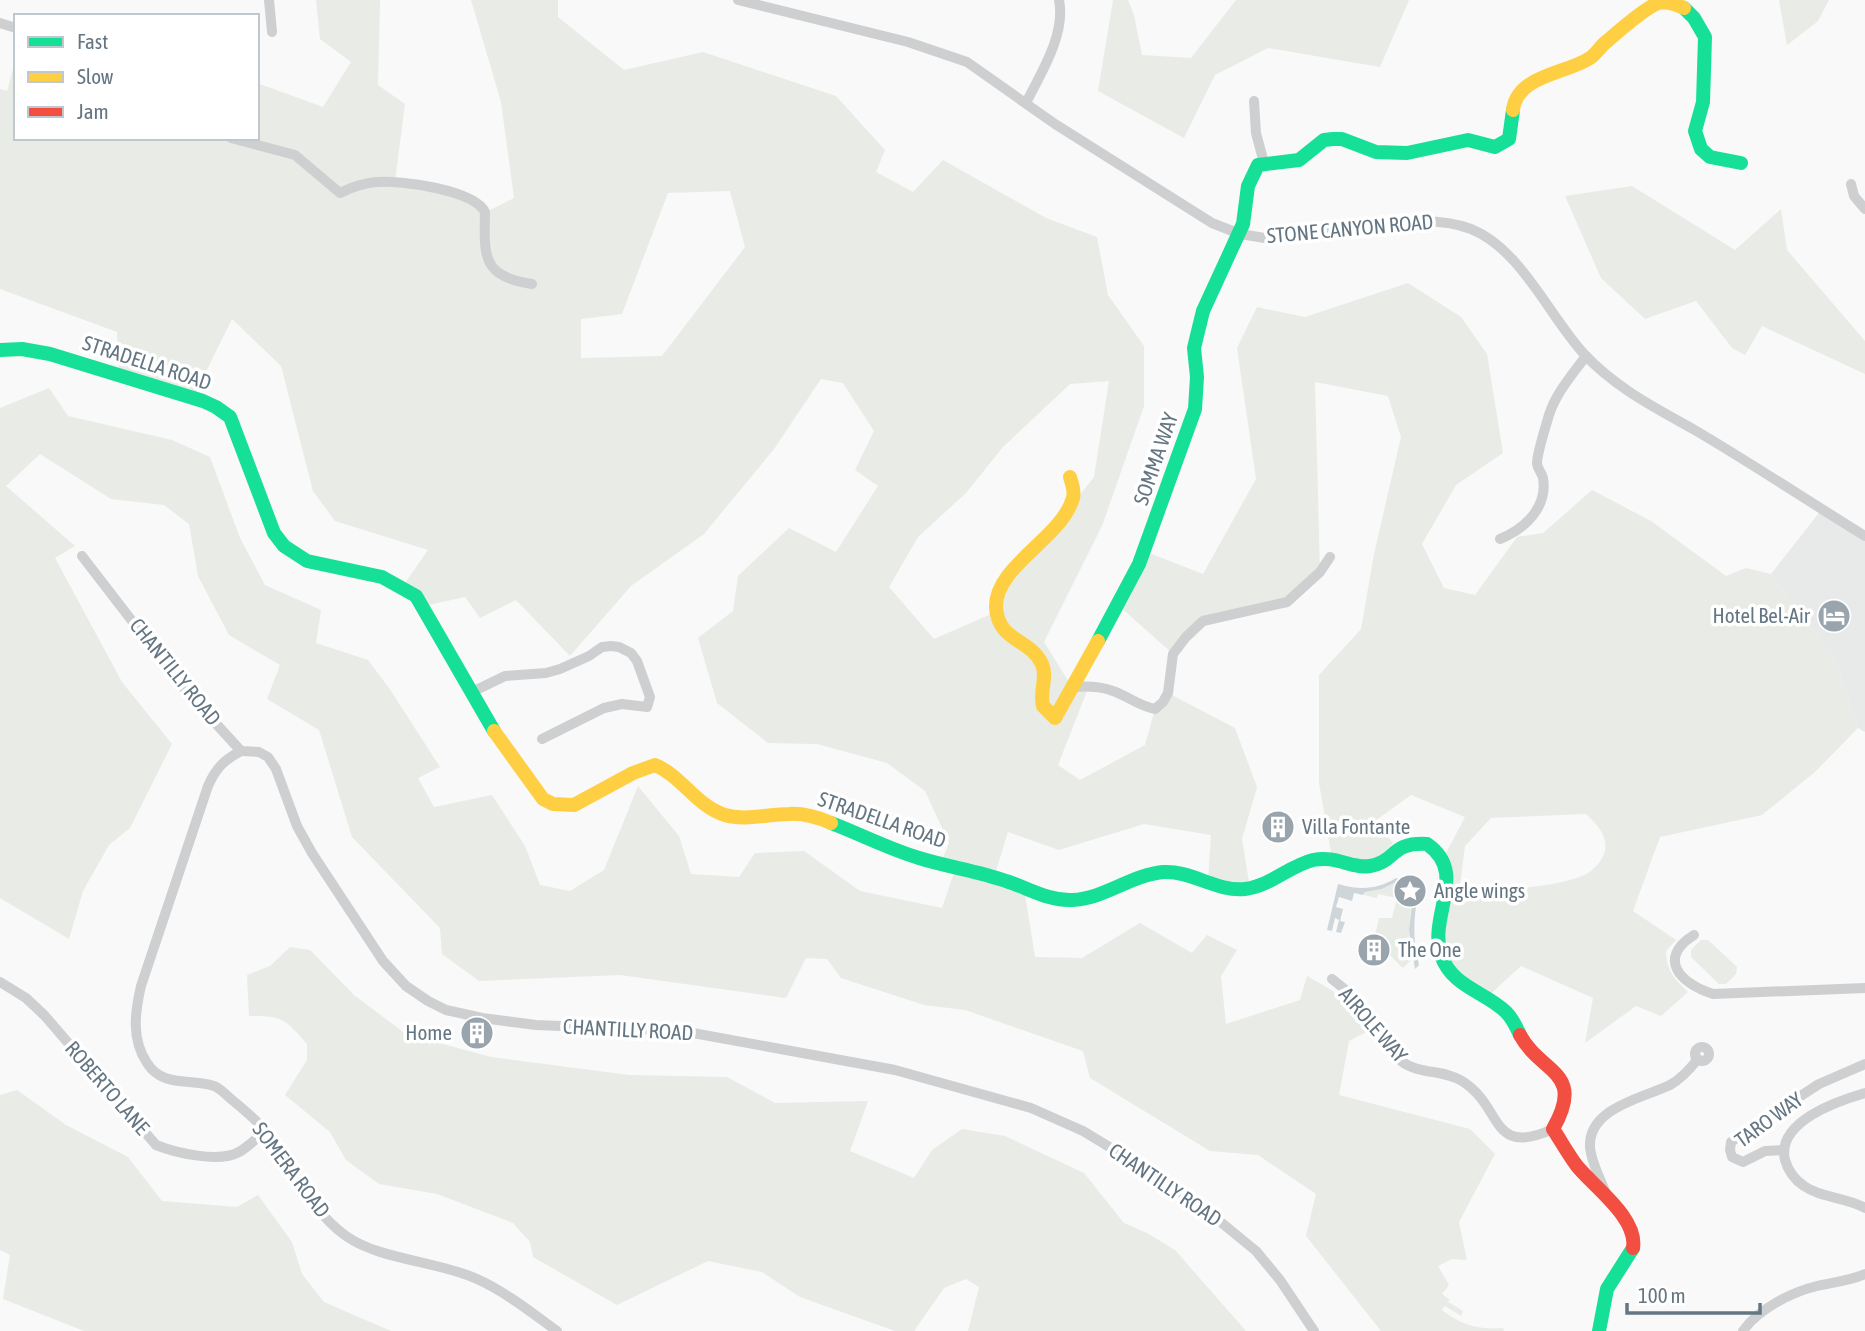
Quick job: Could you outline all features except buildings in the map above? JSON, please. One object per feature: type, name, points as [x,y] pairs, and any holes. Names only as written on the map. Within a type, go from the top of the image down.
[{"type":"street","points":[[269,0],[272,32]]},
{"type":"street","name":"STONE CANYON ROAD","points":[[738,0],[908,42],[967,62],[1055,124],[1185,207],[1212,223],[1240,234],[1271,239],[1287,238],[1425,221],[1443,221],[1471,229],[1492,241],[1515,262],[1586,356],[1630,394],[1693,429],[1865,536]]},
{"type":"street","points":[[781,11],[784,0]]},
{"type":"street","points":[[1026,103],[1057,33],[1061,11],[1059,0]]},
{"type":"street","points":[[1254,101],[1256,133],[1264,163],[1299,160],[1324,140],[1333,139],[1342,139],[1376,152],[1395,153],[1433,149],[1468,140],[1495,147],[1508,139],[1514,100],[1520,92],[1537,81],[1590,58],[1606,42],[1659,3],[1667,2],[1682,6],[1694,18],[1705,37],[1703,102],[1695,131],[1701,149],[1710,157],[1741,163]]},
{"type":"street","points":[[239,140],[295,155],[340,193],[357,185],[395,182],[421,185],[475,201],[485,212],[485,244],[494,270],[504,278],[532,284]]},
{"type":"street","name":"SOMMA WAY","points":[[1070,480],[1074,490],[1073,499],[1063,518],[1047,538],[1010,574],[998,591],[995,601],[997,619],[1004,631],[1033,653],[1043,667],[1041,705],[1043,710],[1055,718],[1139,564],[1156,521],[1195,410],[1198,377],[1194,348],[1203,311],[1240,234],[1247,210],[1246,192],[1253,171],[1264,163]]},
{"type":"street","points":[[1851,184],[1854,195],[1865,209]]},
{"type":"street","name":"STRADELLA ROAD","points":[[0,350],[22,349],[50,354],[203,401],[230,417],[274,534],[287,551],[297,559],[310,563],[390,579],[416,596],[501,743],[535,791],[552,804],[574,805],[633,773],[655,765],[672,773],[710,808],[728,817],[801,814],[915,857],[1006,881],[1062,900],[1087,899],[1134,880],[1163,872],[1194,876],[1236,890],[1250,889],[1298,864],[1332,858],[1360,866],[1371,866],[1384,860],[1396,848],[1407,844],[1427,844],[1443,859],[1447,869],[1448,880],[1438,922],[1439,941],[1446,968],[1462,983],[1508,1013],[1530,1052],[1558,1074],[1564,1086],[1565,1099],[1553,1129]]},
{"type":"street","points":[[1500,539],[1517,532],[1535,513],[1543,490],[1543,477],[1537,464],[1550,413],[1557,396],[1586,356]]},
{"type":"street","name":"CHANTILLY ROAD","points":[[82,556],[97,572],[186,691],[241,751],[259,752],[268,757],[276,769],[297,826],[312,853],[383,961],[406,986],[428,1001],[446,1010],[536,1025],[682,1031],[895,1070],[1031,1108],[1083,1131],[1154,1174],[1206,1210],[1256,1251],[1280,1280],[1314,1331]]},
{"type":"street","points":[[1072,687],[1089,686],[1114,691],[1135,703],[1155,709],[1168,693],[1173,654],[1186,636],[1203,621],[1287,602],[1320,572],[1330,557]]},
{"type":"street","points":[[472,692],[505,676],[546,673],[560,669],[602,647],[619,647],[631,653],[637,661],[650,697],[647,707],[622,704],[604,708],[542,739]]},
{"type":"street","name":"SOMERA ROAD","points":[[241,751],[225,759],[216,769],[208,786],[141,986],[134,1016],[142,1054],[157,1076],[175,1082],[195,1082],[216,1087],[265,1131],[310,1198],[346,1236],[366,1247],[477,1278],[512,1298],[557,1331]]},
{"type":"street","points":[[1694,935],[1681,943],[1674,959],[1678,971],[1693,988],[1713,995],[1865,988]]},
{"type":"street","name":"AIROLE WAY","points":[[1332,979],[1358,1001],[1391,1051],[1401,1061],[1415,1070],[1439,1073],[1460,1080],[1475,1091],[1487,1105],[1501,1130],[1513,1137],[1524,1139],[1553,1129]]},
{"type":"street","name":"ROBERTO LANE","points":[[0,982],[26,998],[45,1016],[156,1145],[187,1154],[213,1156],[237,1153],[265,1131]]},
{"type":"street","points":[[1607,1197],[1590,1149],[1592,1133],[1600,1121],[1613,1110],[1672,1084],[1698,1059]]},
{"type":"street","name":"TARO WAY","points":[[1783,1150],[1765,1151],[1743,1162],[1732,1157],[1730,1150],[1731,1142],[1819,1084],[1865,1064]]},
{"type":"street","points":[[1865,1093],[1840,1100],[1801,1122],[1791,1130],[1783,1150],[1787,1167],[1804,1186],[1865,1208]]},
{"type":"street","points":[[1553,1129],[1577,1166],[1607,1197],[1632,1229],[1632,1252],[1608,1289],[1600,1331]]},
{"type":"street","points":[[1743,1331],[1749,1323],[1790,1296],[1816,1286],[1852,1280],[1865,1274]]},
{"type":"shaded area","points":[[316,0],[380,0],[378,85],[405,104],[395,181],[469,198],[486,212],[514,198],[501,102],[471,0],[558,0],[558,17],[624,70],[703,52],[836,96],[885,150],[876,172],[913,192],[943,160],[1046,218],[1097,237],[1108,295],[1144,346],[1144,406],[1102,526],[1044,642],[1072,687],[1089,686],[1058,765],[1080,780],[1145,745],[1155,709],[1168,693],[1235,728],[1257,787],[1242,839],[1250,889],[1208,881],[1211,835],[1144,824],[1059,850],[1008,832],[994,877],[1024,888],[1035,957],[1082,958],[1140,923],[1192,953],[1207,935],[1237,950],[1221,976],[1226,1024],[1300,1000],[1307,976],[1351,1005],[1372,1029],[1349,1041],[1339,1095],[1470,1129],[1495,1154],[1459,1222],[1467,1260],[1452,1259],[1438,1266],[1449,1285],[1442,1294],[1450,1300],[1448,1302],[1463,1311],[1461,1316],[1445,1306],[1442,1310],[1470,1325],[1503,1328],[1504,1331],[1381,1331],[1306,1236],[1316,1194],[1258,1155],[1210,1151],[1090,1078],[1083,1051],[965,1010],[924,1005],[841,978],[827,959],[806,958],[786,998],[620,975],[479,981],[442,954],[440,928],[352,837],[319,730],[267,699],[280,665],[229,635],[198,576],[189,524],[164,505],[111,499],[40,454],[6,486],[75,546],[55,558],[122,682],[172,744],[130,828],[109,845],[83,891],[69,939],[0,898],[0,408],[49,388],[68,416],[172,440],[210,457],[240,538],[265,585],[321,610],[316,643],[368,660],[440,767],[418,778],[434,807],[492,795],[525,846],[540,885],[570,891],[604,870],[638,786],[679,836],[691,874],[739,877],[755,853],[804,851],[860,891],[942,908],[956,867],[941,863],[949,843],[925,791],[887,763],[817,744],[768,743],[717,703],[698,638],[733,611],[738,576],[789,528],[836,552],[878,486],[855,470],[874,431],[843,383],[821,379],[774,449],[704,534],[631,586],[570,656],[516,600],[480,618],[465,597],[424,606],[403,586],[428,550],[335,521],[313,491],[281,366],[232,319],[193,398],[119,375],[117,332],[0,289],[0,89],[7,91],[14,65],[14,140],[259,140],[259,84],[323,107],[351,62],[320,39]],"holes":[[[730,191],[745,247],[662,356],[581,358],[581,319],[622,314],[668,193]],[[1109,381],[1094,477],[998,591],[996,612],[934,639],[889,587],[918,537],[966,493],[1003,447],[1070,384]]]},
{"type":"shaded area","points":[[1113,0],[1128,0],[1134,15],[1142,55],[1191,58],[1236,0],[1409,0],[1380,67],[1268,48],[1215,75],[1184,138],[1098,91]]},
{"type":"shaded area","points":[[1779,0],[1829,0],[1818,21],[1787,45]]},
{"type":"shaded area","points":[[1632,186],[1735,250],[1781,209],[1787,250],[1865,341],[1865,374],[1762,326],[1745,355],[1732,348],[1696,301],[1645,319],[1601,278],[1565,196]]},
{"type":"shaded area","points":[[1408,283],[1461,317],[1487,354],[1503,453],[1456,485],[1422,544],[1444,588],[1475,595],[1517,537],[1543,533],[1592,490],[1651,521],[1726,576],[1746,568],[1771,574],[1835,659],[1858,728],[1815,772],[1762,815],[1660,837],[1633,911],[1676,940],[1666,951],[1668,964],[1675,978],[1688,992],[1661,1016],[1636,1006],[1585,1043],[1593,998],[1521,966],[1486,998],[1457,974],[1445,950],[1446,853],[1465,817],[1411,795],[1375,821],[1393,843],[1371,866],[1332,858],[1319,783],[1319,675],[1361,629],[1374,554],[1401,437],[1388,396],[1315,382],[1320,572],[1287,602],[1203,621],[1173,654],[1118,605],[1144,551],[1203,574],[1256,479],[1237,348],[1257,307],[1305,317]],"holes":[[[1586,814],[1605,840],[1605,851],[1601,860],[1588,873],[1545,885],[1459,894],[1465,846],[1491,818]]]},
{"type":"shaded area","name":"Hotel Bel-Air","points":[[1822,509],[1865,536],[1865,732],[1858,728],[1835,659],[1771,574]]},
{"type":"shaded area","points":[[1396,878],[1421,884],[1415,914],[1414,935],[1419,965],[1415,969],[1409,930],[1414,887],[1394,883],[1363,895],[1354,893],[1352,901],[1339,897],[1336,907],[1343,909],[1340,921],[1345,922],[1341,933],[1336,932],[1339,920],[1335,918],[1332,931],[1327,930],[1338,884],[1368,888]]},
{"type":"shaded area","points":[[1394,883],[1407,886],[1406,893],[1412,895],[1409,930],[1412,959],[1403,968],[1374,940],[1379,918],[1392,918],[1397,898],[1378,894],[1377,898],[1364,895],[1365,892],[1382,889]]},
{"type":"shaded area","points":[[1701,940],[1708,940],[1737,967],[1736,974],[1726,984],[1719,984],[1691,957],[1691,950]]},
{"type":"shaded area","points":[[290,947],[310,950],[354,995],[406,1034],[491,1057],[629,1075],[727,1077],[775,1103],[868,1101],[850,1151],[914,1178],[932,1150],[962,1129],[1005,1136],[1084,1173],[1124,1223],[1175,1250],[1246,1331],[968,1331],[979,1287],[966,1279],[944,1288],[914,1331],[895,1331],[800,1297],[762,1272],[708,1261],[617,1305],[533,1257],[530,1242],[513,1223],[437,1194],[379,1184],[346,1160],[330,1132],[285,1095],[307,1060],[307,1044],[288,1024],[276,1018],[249,1016],[247,975],[270,966]]},
{"type":"shaded area","points":[[17,1090],[66,1125],[128,1157],[162,1201],[237,1207],[258,1195],[292,1242],[302,1274],[324,1302],[391,1331],[84,1331],[3,1299],[10,1255],[0,1250],[0,1095]]},
{"type":"traffic: fast","points":[[1684,8],[1694,18],[1705,37],[1703,102],[1695,131],[1701,149],[1710,157],[1741,163]]},
{"type":"traffic: fast","points":[[1098,641],[1139,564],[1195,409],[1197,377],[1194,348],[1203,311],[1243,224],[1248,186],[1258,165],[1299,160],[1324,140],[1333,139],[1342,139],[1376,152],[1407,153],[1468,140],[1495,147],[1509,139],[1513,110]]},
{"type":"traffic: fast","points":[[0,350],[22,349],[50,354],[203,401],[230,417],[274,533],[284,546],[307,561],[382,577],[416,596],[494,731]]},
{"type":"traffic: fast","points":[[831,823],[908,854],[1063,900],[1095,896],[1151,874],[1163,872],[1184,874],[1224,887],[1245,889],[1263,884],[1313,860],[1329,859],[1357,866],[1370,866],[1385,861],[1406,846],[1427,844],[1439,855],[1445,868],[1445,895],[1438,940],[1446,966],[1461,982],[1506,1012],[1520,1035]]},
{"type":"traffic: fast","points":[[1599,1331],[1607,1289],[1633,1248]]},
{"type":"traffic: slow","points":[[1513,110],[1516,98],[1523,89],[1533,82],[1590,58],[1638,15],[1652,6],[1665,2],[1684,8]]},
{"type":"traffic: slow","points":[[1070,477],[1074,495],[1066,512],[1006,578],[996,607],[1002,627],[1030,649],[1042,664],[1043,706],[1055,718],[1098,641]]},
{"type":"traffic: slow","points":[[494,731],[543,799],[553,804],[574,805],[633,773],[655,765],[673,776],[706,805],[725,815],[749,817],[800,814],[831,823]]},
{"type":"traffic: jam","points":[[1520,1035],[1563,1084],[1565,1095],[1562,1110],[1553,1129],[1577,1166],[1622,1214],[1633,1237],[1633,1248]]},
{"type":"place","name":"Hotel Bel-Air","points":[[1834,616]]},
{"type":"place","name":"Villa Fontante","points":[[1278,827]]},
{"type":"place","name":"Angle wings","points":[[1410,891]]},
{"type":"place","name":"The One","points":[[1374,950]]},
{"type":"place","name":"Home","points":[[477,1033]]}]
